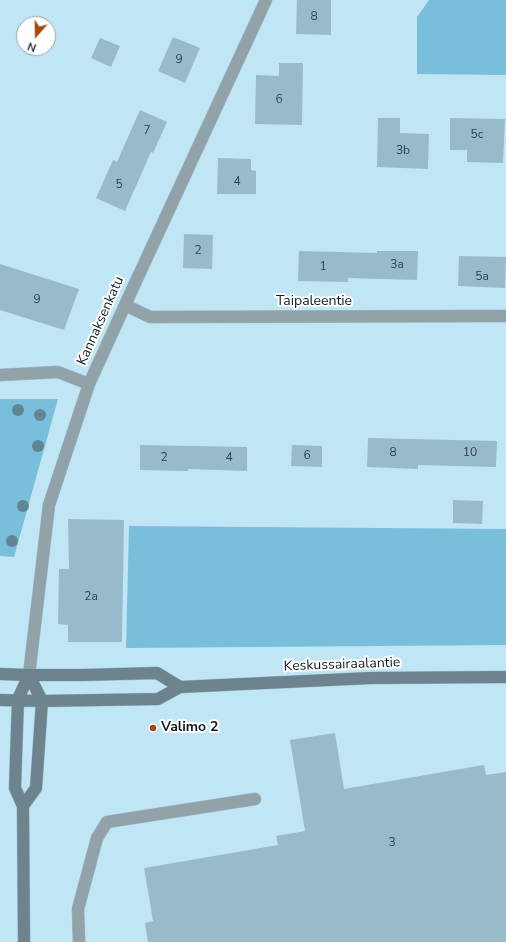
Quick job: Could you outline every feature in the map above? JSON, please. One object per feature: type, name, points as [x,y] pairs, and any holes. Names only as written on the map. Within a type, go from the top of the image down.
[{"type":"main road","points":[[0,674],[83,675],[157,673],[180,687]]},
{"type":"main road","points":[[24,942],[23,806],[15,788],[18,700],[29,675]]},
{"type":"main road","points":[[23,806],[36,788],[42,701],[29,675]]},
{"type":"main road","name":"Keskussairaalantie","points":[[0,700],[42,701],[158,698],[180,687],[371,678],[506,677]]},
{"type":"street","name":"Kannaksenkatu","points":[[29,675],[49,505],[89,384],[124,305],[266,0]]},
{"type":"street","name":"Taipaleentie","points":[[124,305],[150,317],[506,316]]},
{"type":"street","points":[[0,375],[58,372],[89,384]]},
{"type":"street","points":[[79,942],[78,910],[97,838],[108,822],[255,799]]},
{"type":"shaded area","points":[[429,0],[506,0],[506,75],[417,74],[417,17]]},
{"type":"shaded area","points":[[0,399],[58,399],[14,557],[0,556]]},
{"type":"shaded area","points":[[129,526],[506,529],[506,645],[126,648]]},
{"type":"building","points":[[297,0],[331,0],[331,35],[296,34]]},
{"type":"building","points":[[173,37],[200,48],[185,83],[158,71]]},
{"type":"building","points":[[100,38],[120,46],[111,67],[91,58]]},
{"type":"building","points":[[279,63],[303,63],[302,125],[255,124],[256,75],[279,76]]},
{"type":"building","points":[[140,110],[167,122],[153,153],[151,152],[125,211],[96,198],[113,160],[117,162]]},
{"type":"building","points":[[378,118],[400,118],[400,133],[429,134],[428,169],[377,167]]},
{"type":"building","points":[[450,118],[505,119],[503,163],[467,162],[467,150],[450,150]]},
{"type":"building","points":[[218,158],[251,159],[251,170],[256,171],[256,194],[217,194]]},
{"type":"building","points":[[184,234],[213,235],[212,269],[183,268]]},
{"type":"building","points":[[299,251],[377,253],[377,251],[418,251],[417,280],[348,278],[348,282],[298,281]]},
{"type":"building","points":[[459,256],[506,257],[505,288],[458,286]]},
{"type":"building","points":[[0,264],[79,289],[64,330],[0,310]]},
{"type":"building","points":[[368,438],[497,441],[496,467],[418,465],[418,469],[367,467]]},
{"type":"building","points":[[140,445],[247,447],[247,471],[188,469],[188,471],[140,470]]},
{"type":"building","points":[[292,445],[322,446],[322,467],[291,466]]},
{"type":"building","points":[[453,500],[483,501],[482,524],[453,523]]},
{"type":"building","points":[[68,519],[124,520],[122,642],[68,642],[68,625],[58,624],[59,569],[69,569]]},
{"type":"building","points":[[335,733],[344,789],[484,765],[486,775],[506,772],[506,942],[148,942],[145,923],[153,921],[144,868],[278,845],[276,836],[305,831],[290,740]]},
{"type":"place","name":"Valimo 2","points":[[153,728]]}]
